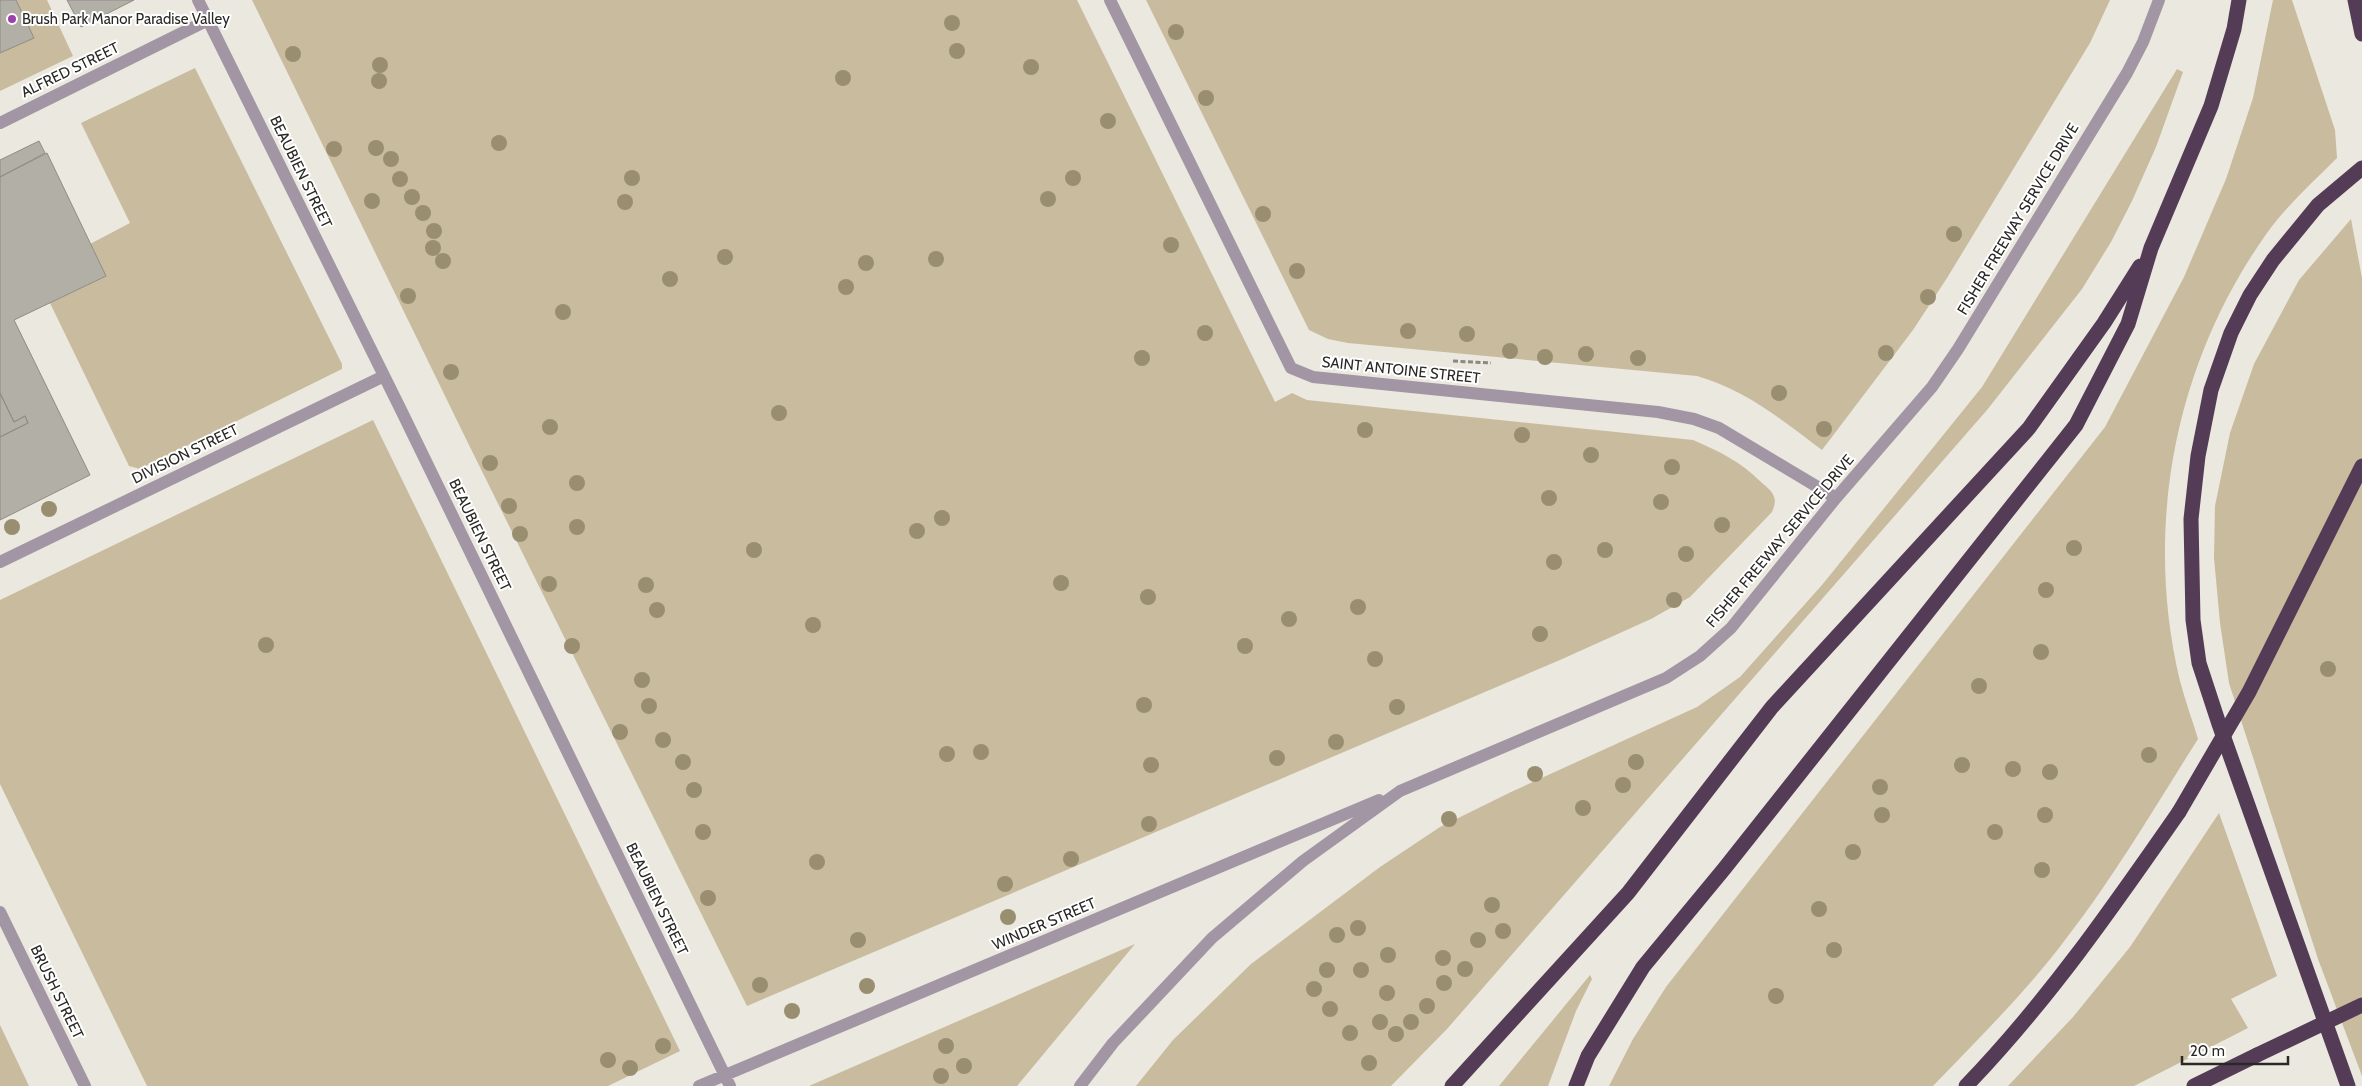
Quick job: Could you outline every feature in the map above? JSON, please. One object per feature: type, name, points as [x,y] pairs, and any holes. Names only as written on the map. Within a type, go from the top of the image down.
[{"type":"highway","points":[[1576,1086],[1588,1056],[1643,967],[1724,870],[2076,424],[2128,324],[2151,248],[2211,106],[2234,28],[2239,0]]},
{"type":"highway","points":[[2355,0],[2362,34]]},
{"type":"highway","points":[[2348,1086],[2222,733],[2199,663],[2192,602],[2191,519],[2198,456],[2211,390],[2231,333],[2250,296],[2273,260],[2318,205],[2362,168]]},
{"type":"highway","points":[[1452,1086],[1628,893],[1772,707],[2029,428],[2104,323],[2151,248]]},
{"type":"highway","points":[[1966,1086],[2009,1042],[2100,926],[2179,812],[2249,692],[2362,466]]},
{"type":"highway","points":[[2194,1086],[2362,1005]]},
{"type":"street","name":"BEAUBIEN STREET","points":[[198,0],[728,1081]]},
{"type":"street","name":"SAINT ANTOINE STREET","points":[[1110,0],[1291,368],[1313,377],[1658,412],[1694,419],[1719,428],[1836,498]]},
{"type":"street","name":"FISHER FREEWAY SERVICE DRIVE","points":[[1080,1086],[1113,1043],[1212,938],[1303,861],[1400,791],[1666,678],[1700,656],[1731,628],[1836,498],[1932,387],[1958,349],[2127,73],[2143,42],[2159,0]]},
{"type":"street","name":"ALFRED STREET","points":[[0,123],[208,20]]},
{"type":"street","name":"DIVISION STREET","points":[[0,562],[384,376]]},
{"type":"street","name":"WINDER STREET","points":[[699,1086],[728,1081],[1400,791]]},
{"type":"street","name":"BRUSH STREET","points":[[0,912],[85,1086]]},
{"type":"path","points":[[1454,361],[1491,363]]},
{"type":"shaded area","points":[[0,0],[47,0],[73,56],[0,91]]},
{"type":"shaded area","points":[[252,0],[1077,0],[1275,402],[1292,393],[1307,400],[1693,440],[1729,458],[1746,469],[1768,488],[1775,500],[1772,512],[1690,597],[1651,619],[1560,660],[747,1006],[467,441]]},
{"type":"shaded area","points":[[1146,0],[2110,0],[2090,43],[1947,278],[1913,330],[1822,450],[1778,417],[1748,398],[1732,389],[1697,376],[1348,343],[1328,339],[1309,330]]},
{"type":"shaded area","points":[[2273,0],[2292,0],[2335,130],[2337,158],[2283,213],[2267,233],[2235,283],[2209,336],[2189,391],[2175,447],[2167,505],[2165,564],[2169,623],[2180,681],[2198,739],[2119,864],[2053,956],[2020,995],[1933,1086],[1609,1086],[1633,1039],[1666,987],[2105,427],[2184,277],[2226,179],[2253,98]]},
{"type":"shaded area","points":[[195,68],[342,364],[342,369],[140,469],[129,466],[50,303],[105,276],[90,244],[130,223],[81,123]]},
{"type":"shaded area","points":[[2177,69],[2183,72],[2156,147],[2111,242],[2082,289],[1987,410],[1447,1029],[1391,1086],[1136,1086],[1173,1040],[1251,964],[1380,867],[1440,827],[1511,792],[1697,707],[1740,677],[1822,585],[1982,387]]},
{"type":"shaded area","points":[[2351,219],[2362,278],[2362,1076],[2318,959],[2229,683],[2220,623],[2214,558],[2215,506],[2230,433],[2254,364],[2299,280]]},
{"type":"shaded area","points":[[373,420],[680,1051],[608,1086],[147,1086],[0,784],[0,600]]},
{"type":"shaded area","points":[[2219,813],[2277,976],[2231,999],[2248,1028],[2134,1086],[2008,1086],[2073,1017],[2130,947]]},
{"type":"shaded area","points":[[1135,944],[1017,1086],[809,1086]]},
{"type":"shaded area","points":[[1590,975],[1592,979],[1576,1011],[1548,1086],[1499,1086]]},
{"type":"shaded area","points":[[0,1025],[29,1086],[0,1086]]},
{"type":"building","name":"Brush Park Manor Paradise Valley","points":[[0,0],[16,0],[34,38],[0,53]]},
{"type":"building","points":[[67,0],[134,0],[81,27]]},
{"type":"building","points":[[39,141],[45,153],[0,177],[0,160]]},
{"type":"building","points":[[47,153],[106,276],[14,320],[90,475],[0,520],[0,437],[28,423],[25,416],[14,422],[0,393],[0,177]]},
{"type":"building","points":[[0,393],[14,422],[25,416],[28,423],[0,437]]},
{"type":"place","name":"Brush Park Manor Paradise Valley","points":[[12,19]]}]
